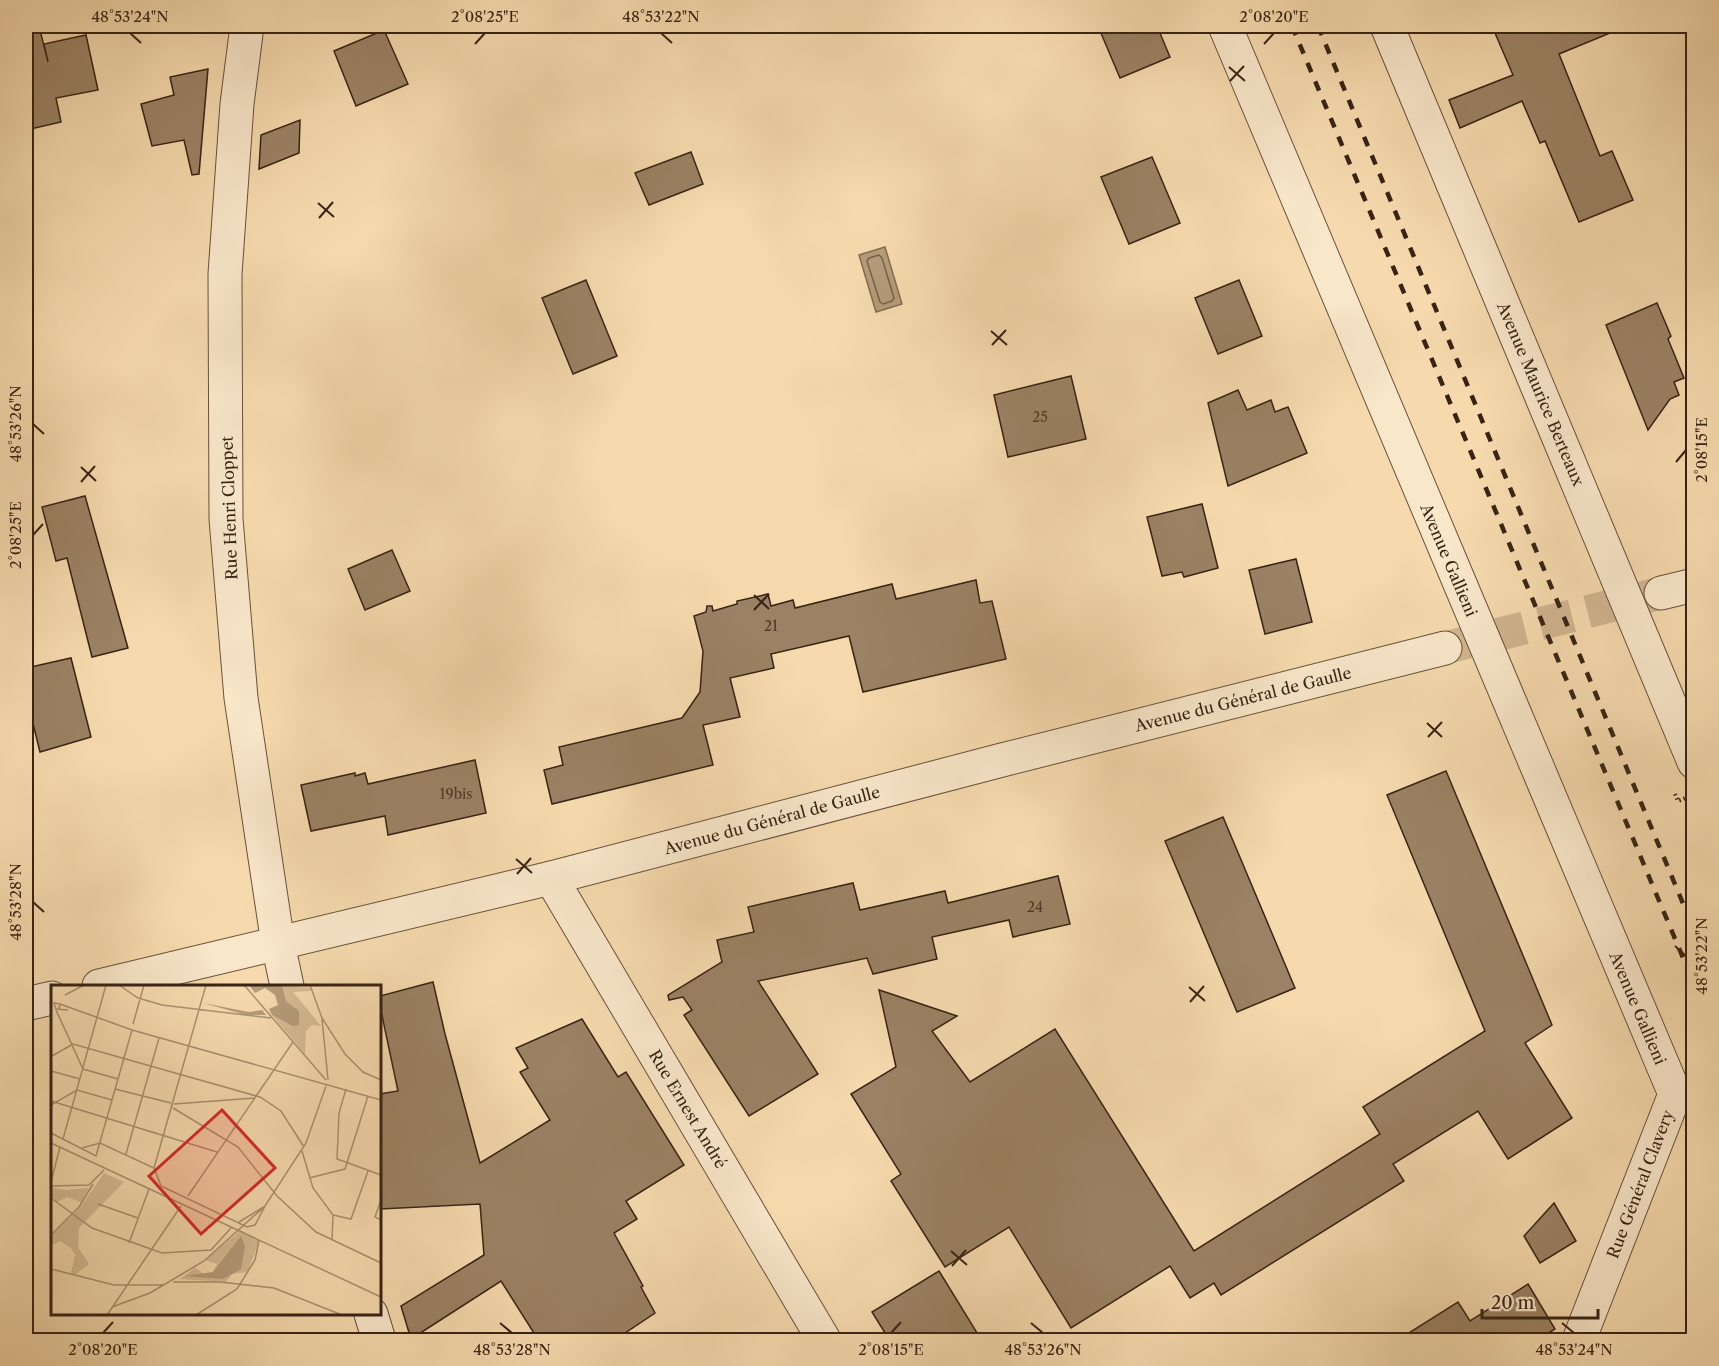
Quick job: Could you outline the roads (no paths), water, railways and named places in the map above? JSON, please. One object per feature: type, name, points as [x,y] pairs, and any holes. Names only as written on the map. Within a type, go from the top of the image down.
[{"type":"street","name":"Rue Henri Cloppet","points":[[247,26],[237,104],[225,274],[226,519],[241,698],[278,944],[287,985]]},
{"type":"street","name":"Avenue Gallieni","points":[[1225,26],[1675,1094]]},
{"type":"street","name":"Avenue Maurice Berteaux","points":[[1387,26],[1694,762]]},
{"type":"street","points":[[1661,593],[1694,585]]},
{"type":"street","name":"Avenue du Général de Gaulle","points":[[107,985],[551,878],[1002,760],[1445,648]]},
{"type":"street","name":"Rue Ernest André","points":[[551,878],[825,1341]]},
{"type":"street","points":[[26,1004],[51,998]]},
{"type":"street","name":"Rue Général Clavery","points":[[1579,1341],[1675,1094]]},
{"type":"street","points":[[371,1315],[379,1341]]},
{"type":"water","points":[[885,247],[902,304],[876,312],[859,255]]},
{"type":"tunnel","points":[[1445,648],[1661,593]]},
{"type":"railway","points":[[1292,26],[1694,984]]},
{"type":"railway","points":[[1318,26],[1694,930]]}]
